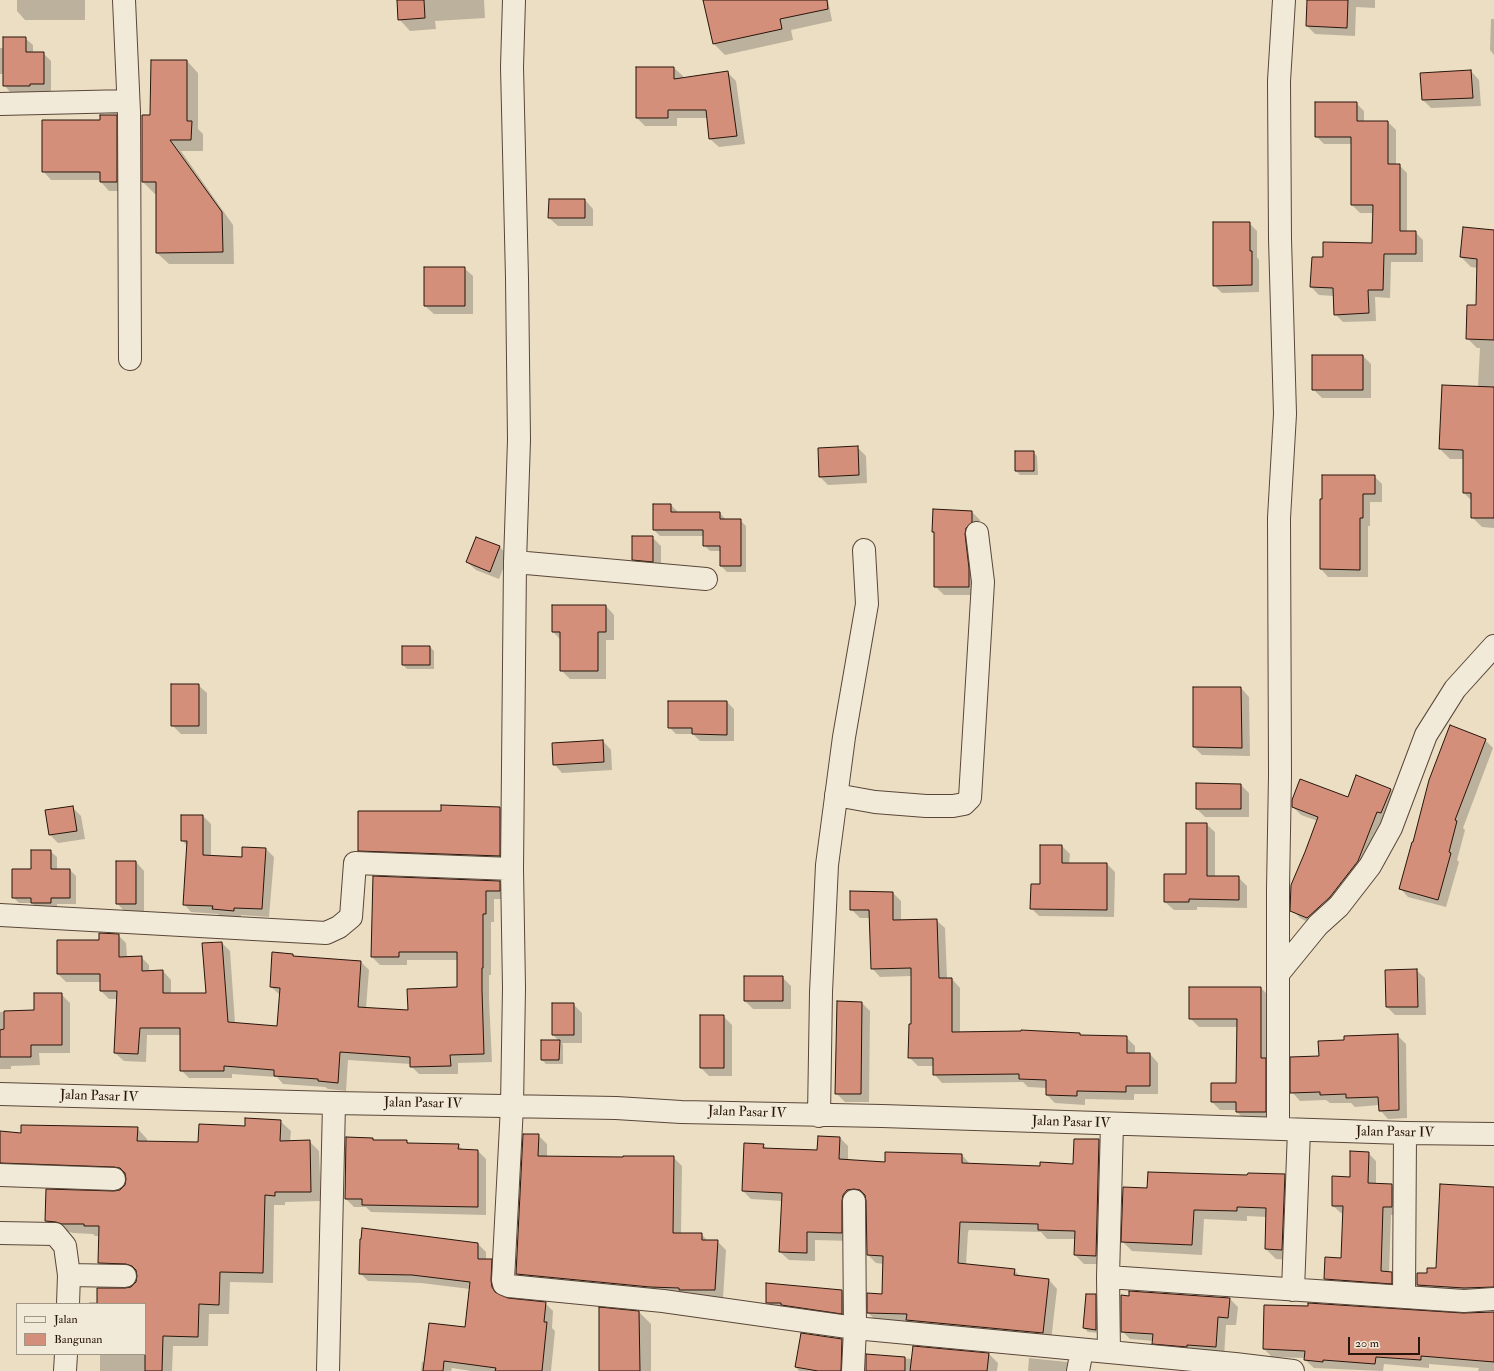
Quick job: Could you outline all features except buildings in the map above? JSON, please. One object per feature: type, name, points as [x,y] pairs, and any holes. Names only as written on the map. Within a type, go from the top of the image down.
[{"type":"street","points":[[124,0],[128,101],[130,359]]},
{"type":"street","points":[[514,0],[512,68],[518,278],[520,440],[515,562],[512,869],[514,988],[512,1106],[504,1284],[509,1286],[663,1301],[855,1328],[1235,1364],[1293,1371]]},
{"type":"street","points":[[1278,1129],[1278,889],[1280,775],[1279,518],[1285,414],[1280,239],[1279,81],[1284,0]]},
{"type":"street","points":[[0,104],[128,101]]},
{"type":"street","points":[[836,795],[875,802],[926,806],[953,806],[964,804],[970,798],[983,582],[977,533]]},
{"type":"street","points":[[819,1116],[821,992],[827,865],[836,795],[867,604],[864,550]]},
{"type":"street","points":[[515,562],[706,579]]},
{"type":"street","points":[[1278,974],[1318,925],[1339,906],[1370,866],[1391,828],[1426,735],[1455,689],[1494,646]]},
{"type":"street","points":[[0,915],[326,933],[339,927],[351,917],[355,863],[512,869]]},
{"type":"street","name":"Jalan Pasar IV","points":[[0,1094],[512,1106],[1299,1130],[1494,1134]]},
{"type":"street","points":[[328,1371],[334,1103]]},
{"type":"street","points":[[1109,1352],[1108,1277],[1112,1124]]},
{"type":"street","points":[[1293,1290],[1299,1130]]},
{"type":"street","points":[[1404,1298],[1405,1133]]},
{"type":"street","points":[[0,1175],[114,1179]]},
{"type":"street","points":[[853,1371],[855,1328],[854,1201]]},
{"type":"street","points":[[0,1233],[56,1234],[65,1246],[69,1275],[68,1303]]},
{"type":"street","points":[[69,1275],[125,1276]]},
{"type":"street","points":[[1108,1277],[1404,1298],[1464,1301],[1494,1299]]},
{"type":"street","points":[[1078,1371],[1082,1350]]},
{"type":"street","points":[[65,1371],[66,1355]]}]
